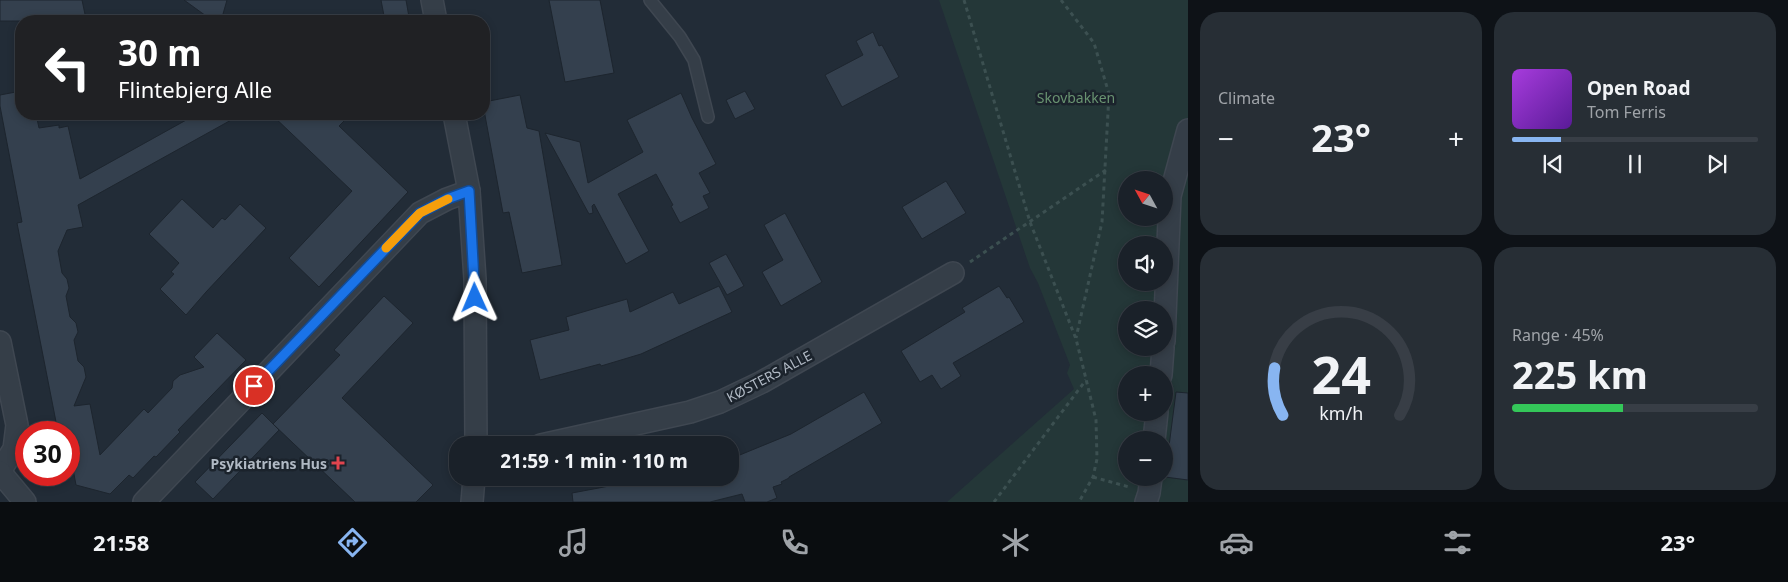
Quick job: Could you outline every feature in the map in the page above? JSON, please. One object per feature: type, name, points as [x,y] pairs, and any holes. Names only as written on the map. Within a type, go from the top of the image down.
[{"type":"street","points":[[432,0],[435,15]]},
{"type":"street","points":[[455,120],[469,191],[475,279],[476,436]]},
{"type":"street","points":[[1166,301],[1170,196],[1184,157],[1188,130]]},
{"type":"street","points":[[144,502],[420,213],[447,199],[469,191]]},
{"type":"street","name":"KØSTERS ALLE","points":[[582,436],[690,412],[720,402],[749,389],[953,273]]},
{"type":"street","points":[[0,342],[17,425],[14,449],[0,472],[25,502]]},
{"type":"street","points":[[472,502],[473,486]]},
{"type":"lane","points":[[650,0],[680,37],[694,60],[708,117]]},
{"type":"path","points":[[964,0],[1030,222],[1076,339],[1096,420],[1097,459],[1094,477],[1079,502]]},
{"type":"path","points":[[1060,0],[1094,43],[1109,94],[1102,222],[1076,339]]},
{"type":"path","points":[[953,273],[1106,170]]},
{"type":"path","points":[[994,502],[1086,379]]},
{"type":"path","points":[[1094,477],[1144,490]]},
{"type":"green space","name":"Skovbakken","points":[[939,0],[1188,0],[1188,502],[947,502],[1074,389],[1067,373],[1070,365],[1038,283],[1030,268]]},
{"type":"building","points":[[0,0],[82,0],[85,15],[15,15],[15,21],[0,21]]},
{"type":"building","points":[[184,0],[227,0],[223,15],[205,15]]},
{"type":"building","points":[[381,0],[406,0],[409,15],[384,15]]},
{"type":"building","points":[[549,0],[600,0],[614,73],[565,82]]},
{"type":"building","points":[[873,32],[879,46],[882,45],[899,77],[842,107],[825,75],[863,55],[856,41]]},
{"type":"building","points":[[745,91],[755,109],[735,119],[726,100]]},
{"type":"building","points":[[15,92],[15,120],[37,120],[39,128],[59,125],[59,128],[68,126],[80,179],[186,120],[231,120],[78,205],[83,227],[67,230],[58,251],[62,273],[67,279],[69,288],[66,296],[70,317],[76,323],[78,332],[74,340],[78,361],[84,367],[86,377],[74,406],[90,404],[100,455],[144,409],[148,413],[172,388],[173,381],[180,375],[204,367],[194,357],[217,333],[246,360],[178,430],[180,432],[156,457],[154,456],[133,478],[129,475],[110,494],[80,486],[80,421],[56,421],[17,223],[22,222],[0,106],[0,95]]},
{"type":"building","points":[[681,93],[716,164],[699,173],[710,193],[703,196],[709,208],[680,223],[671,206],[673,205],[656,174],[618,194],[649,251],[626,264],[594,204],[592,206],[593,213],[589,214],[545,133],[580,142],[588,183],[643,152],[627,120]]},
{"type":"building","points":[[520,95],[527,128],[539,131],[562,265],[522,273],[509,212],[503,213],[486,120],[490,120],[490,101]]},
{"type":"building","points":[[277,120],[345,120],[339,126],[408,192],[319,287],[289,258],[352,191]]},
{"type":"building","points":[[946,181],[966,213],[922,239],[902,207]]},
{"type":"building","points":[[182,199],[213,228],[222,218],[225,220],[240,204],[266,228],[186,315],[160,289],[174,274],[171,272],[179,263],[149,234]]},
{"type":"building","points":[[785,213],[822,282],[781,306],[762,272],[783,260],[764,225]]},
{"type":"building","points":[[726,254],[744,286],[727,295],[709,263]]},
{"type":"building","points":[[719,286],[732,312],[641,354],[601,366],[600,364],[540,380],[530,340],[569,330],[566,317],[627,299],[630,312],[673,292],[679,304]]},
{"type":"building","points":[[999,286],[1007,298],[1009,297],[1024,322],[953,363],[961,376],[941,389],[932,375],[920,382],[901,351],[965,312],[962,308]]},
{"type":"building","points":[[384,296],[413,323],[342,398],[433,485],[416,502],[355,502],[273,424],[340,355],[334,350]]},
{"type":"building","points":[[864,392],[882,423],[789,477],[781,482],[782,484],[773,487],[777,498],[767,502],[745,502],[742,494],[710,502],[573,502],[572,493],[609,486],[739,486],[739,455],[791,434]]},
{"type":"building","points":[[1176,392],[1188,393],[1188,480],[1173,478],[1173,431],[1171,431]]},
{"type":"building","points":[[262,413],[279,430],[213,499],[195,482]]},
{"type":"slow traffic","points":[[386,248],[420,213],[448,199]]},
{"type":"place","name":"Psykiatriens Hus","points":[[338,463]]},
{"type":"route","points":[[254,386],[420,213],[447,199],[469,191],[475,298]]}]
